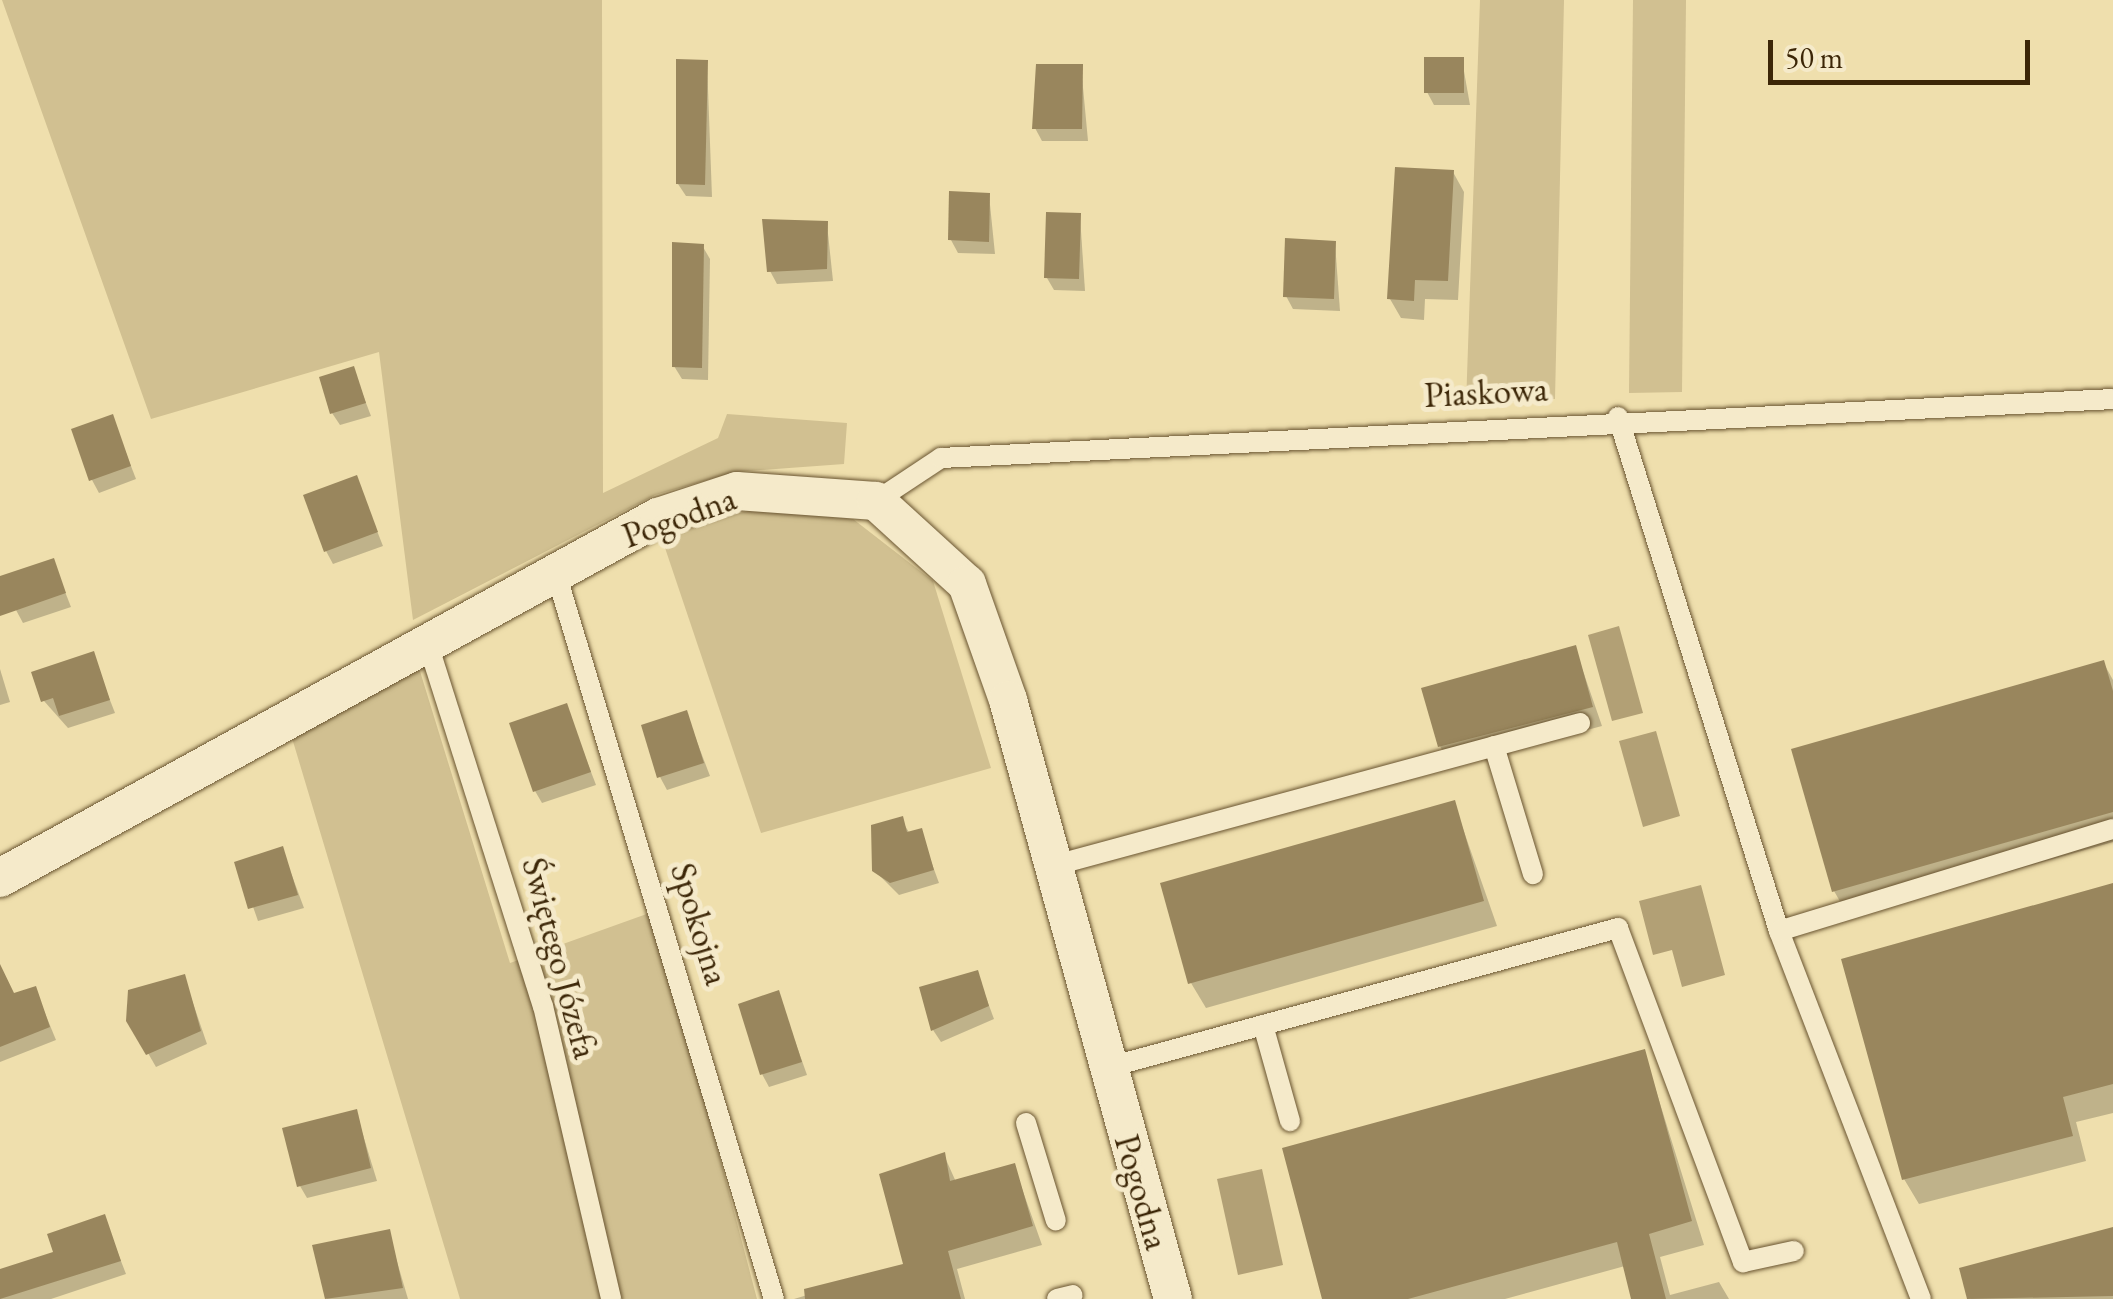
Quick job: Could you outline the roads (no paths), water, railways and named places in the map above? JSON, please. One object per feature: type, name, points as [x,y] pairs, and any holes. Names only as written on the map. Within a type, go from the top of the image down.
[{"type":"street","name":"Pogodna","points":[[0,878],[555,570],[658,517],[738,491],[876,500],[967,584],[1052,866],[1173,1299]]},
{"type":"lane","name":"Piaskowa","points":[[876,500],[942,458],[1618,417],[2113,399]]},
{"type":"lane","points":[[1618,417],[1778,931],[1921,1299]]},
{"type":"lane","name":"Spokojna","points":[[555,570],[774,1299]]},
{"type":"lane","name":"Świętego Józefa","points":[[428,640],[543,1006],[611,1299]]},
{"type":"lane","points":[[1052,866],[1580,723]]},
{"type":"lane","points":[[1494,746],[1534,874]]},
{"type":"lane","points":[[1778,931],[2113,829]]},
{"type":"lane","points":[[1106,1068],[1618,928],[1743,1262],[1794,1250]]},
{"type":"lane","points":[[1263,1025],[1290,1121]]},
{"type":"lane","points":[[1026,1122],[1056,1221]]}]
